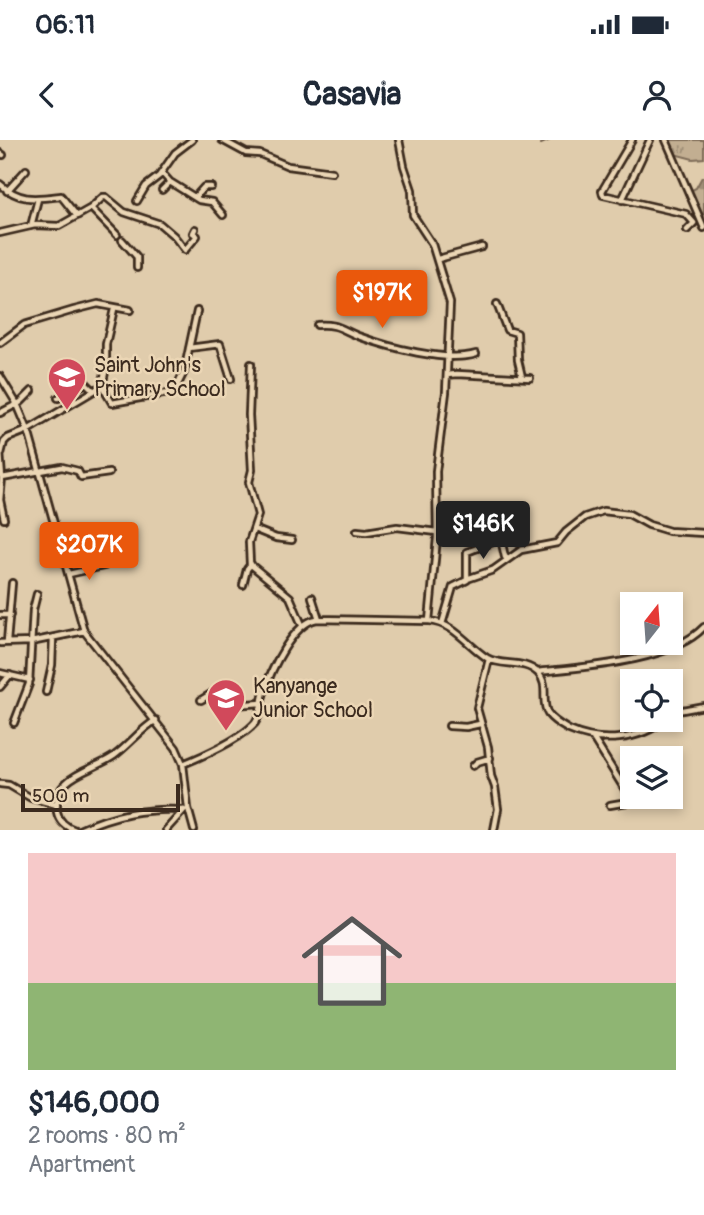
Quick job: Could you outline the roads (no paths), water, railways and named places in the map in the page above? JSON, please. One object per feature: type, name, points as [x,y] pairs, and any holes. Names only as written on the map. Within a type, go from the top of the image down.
[{"type":"street","points":[[137,201],[146,186],[162,173],[175,153],[192,140]]},
{"type":"street","points":[[222,140],[246,153],[260,154],[288,166],[332,172]]},
{"type":"street","points":[[399,140],[411,190],[413,215],[429,237],[450,303],[447,375],[436,471],[437,532],[429,621]]},
{"type":"street","points":[[632,140],[602,192],[622,200],[686,214],[694,223],[687,230]]},
{"type":"street","points":[[622,200],[650,140]]},
{"type":"street","points":[[666,140],[704,228]]},
{"type":"street","points":[[7,191],[26,170]]},
{"type":"street","points":[[162,173],[170,182],[199,200],[212,202],[223,215]]},
{"type":"street","points":[[162,190],[170,182]]},
{"type":"street","points":[[0,184],[7,191],[38,199],[61,196],[77,216]]},
{"type":"street","points":[[195,197],[204,187],[211,187]]},
{"type":"street","points":[[0,233],[31,226],[55,227],[68,223],[103,197],[124,212],[160,224],[174,236],[184,250],[197,236],[193,233],[195,229]]},
{"type":"street","points":[[31,226],[38,199]]},
{"type":"street","points":[[91,208],[117,235]]},
{"type":"street","points":[[122,240],[137,257],[137,268]]},
{"type":"street","points":[[438,259],[482,247]]},
{"type":"street","points":[[0,343],[24,325],[74,310],[98,304],[130,310]]},
{"type":"street","points":[[497,304],[507,330],[517,332],[522,377]]},
{"type":"street","points":[[114,309],[106,344],[106,368],[102,386],[112,403],[174,392],[180,382],[197,311]]},
{"type":"street","points":[[317,325],[330,323],[390,347],[448,357],[461,358],[476,354]]},
{"type":"street","points":[[189,348],[220,344],[231,379]]},
{"type":"street","points":[[251,364],[249,415],[252,470],[249,482],[258,515],[248,554],[251,564],[290,597],[302,625]]},
{"type":"street","points":[[447,375],[530,378]]},
{"type":"street","points":[[0,376],[16,402],[28,430],[84,631],[171,740],[183,764],[185,809],[194,830]]},
{"type":"street","points":[[58,398],[86,383],[93,390]]},
{"type":"street","points":[[4,519],[0,500],[0,465],[4,442],[102,386]]},
{"type":"street","points":[[0,413],[32,391]]},
{"type":"street","points":[[2,478],[63,467],[79,472],[81,477],[108,473]]},
{"type":"street","points":[[442,624],[453,587],[467,579],[485,574],[521,550],[557,543],[566,531],[585,517],[598,512],[626,513],[649,525],[669,531],[704,533]]},
{"type":"street","points":[[507,558],[503,539],[509,524]]},
{"type":"street","points":[[357,531],[397,527],[437,532]]},
{"type":"street","points":[[254,529],[276,538],[292,540]]},
{"type":"street","points":[[467,579],[467,552],[503,539]]},
{"type":"street","points":[[243,585],[247,568],[251,564]]},
{"type":"street","points":[[69,574],[104,566]]},
{"type":"street","points":[[7,642],[12,583]]},
{"type":"street","points":[[15,723],[30,680],[37,594]]},
{"type":"street","points":[[312,597],[319,619]]},
{"type":"street","points":[[0,615],[10,615]]},
{"type":"street","points":[[183,764],[248,729],[257,719],[276,661],[302,625],[319,619],[429,621],[442,624],[489,659],[525,665],[537,672],[544,685],[545,705],[550,717],[566,728],[595,738],[612,740],[644,732]]},
{"type":"street","points":[[537,672],[624,662],[679,646],[704,627]]},
{"type":"street","points":[[0,643],[53,639],[84,631]]},
{"type":"street","points":[[46,692],[52,665],[53,639]]},
{"type":"street","points":[[489,659],[477,704],[498,806],[494,830]]},
{"type":"street","points":[[0,673],[30,680]]},
{"type":"street","points":[[0,687],[10,675]]},
{"type":"street","points":[[201,700],[227,684],[229,702],[234,705],[261,703]]},
{"type":"street","points":[[683,710],[704,706]]},
{"type":"street","points":[[156,720],[112,757],[68,780],[58,795],[59,820],[80,830],[132,811],[185,809]]},
{"type":"street","points":[[449,726],[480,724]]},
{"type":"street","points":[[595,738],[620,782]]},
{"type":"street","points":[[473,766],[490,758]]},
{"type":"street","points":[[0,784],[15,787],[31,798],[57,805]]},
{"type":"street","points":[[610,805],[620,804]]},
{"type":"street","points":[[166,830],[185,809]]},
{"type":"waterway","points":[[541,144],[550,140]]},
{"type":"place","name":"Saint John's Primary School","points":[[67,411]]},
{"type":"place","name":"Kanyange Junior School","points":[[226,732]]}]
